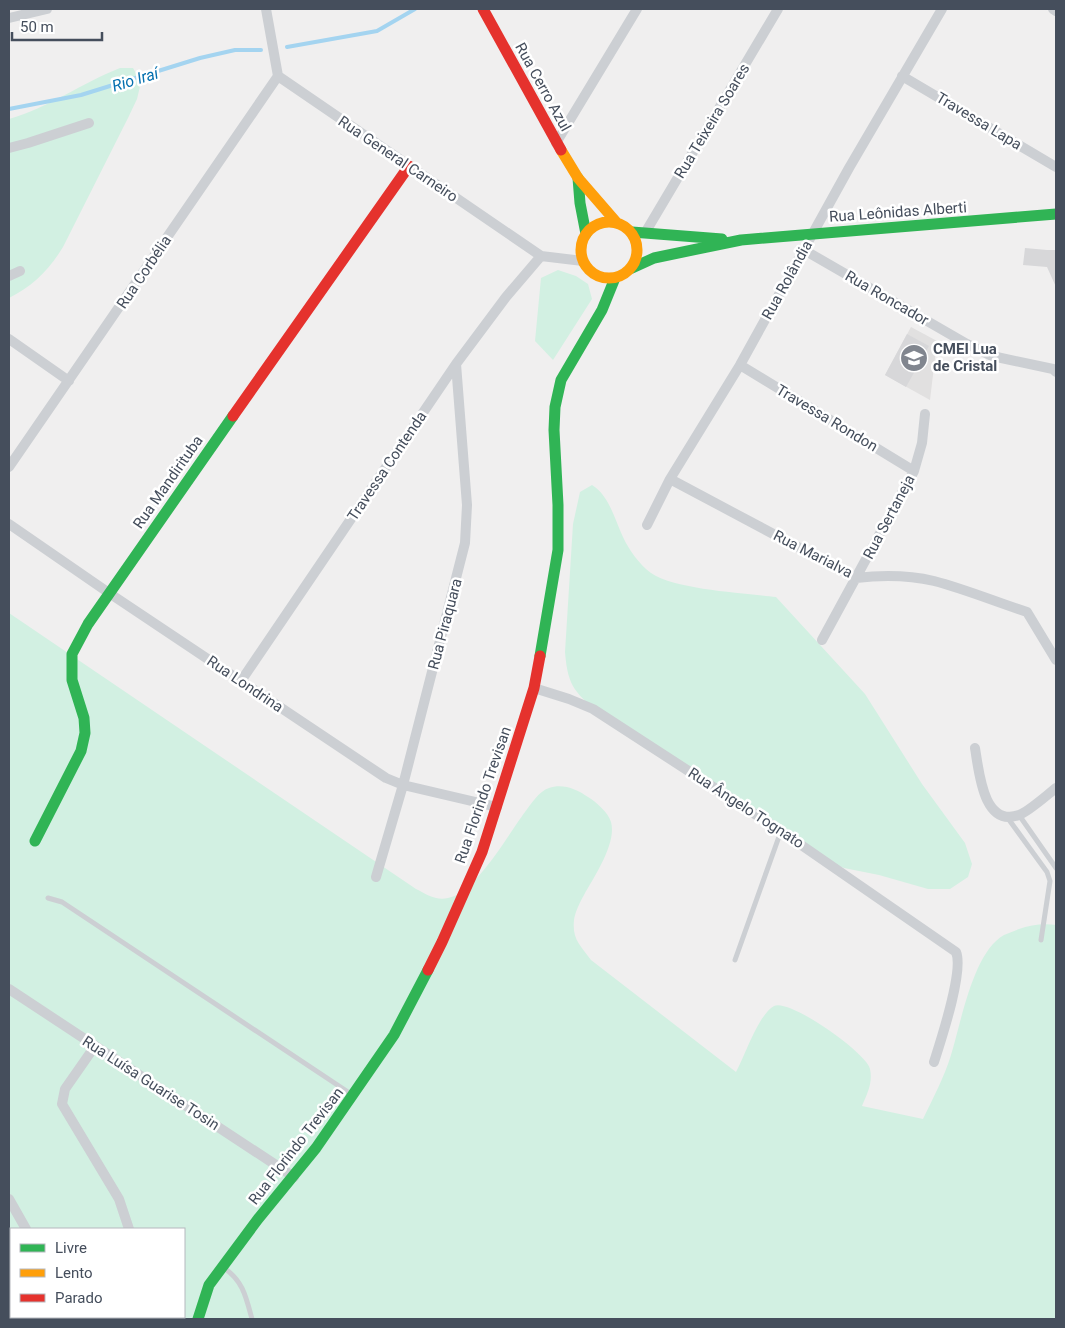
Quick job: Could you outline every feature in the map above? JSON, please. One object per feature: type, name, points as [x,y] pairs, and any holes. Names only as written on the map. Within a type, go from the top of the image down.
[{"type":"street","points":[[9,18],[47,9]]},
{"type":"street","points":[[266,9],[278,76]]},
{"type":"street","name":"Rua Cerro Azul","points":[[483,9],[556,143],[578,178],[617,223],[625,226],[632,232]]},
{"type":"street","points":[[556,143],[637,9]]},
{"type":"street","name":"Rua Teixeira Soares","points":[[645,233],[778,9]]},
{"type":"street","name":"Rua Rolândia","points":[[646,525],[670,479],[740,366],[813,233],[942,9]]},
{"type":"street","name":"Rua General Carneiro","points":[[278,76],[541,256],[583,261]]},
{"type":"street","name":"Rua Corbélia","points":[[9,467],[278,76]]},
{"type":"street","name":"Travessa Lapa","points":[[902,76],[1056,167]]},
{"type":"street","points":[[9,148],[89,123]]},
{"type":"street","name":"Rua Mandirituba","points":[[35,841],[81,751],[85,733],[84,718],[72,680],[72,654],[88,624],[409,166]]},
{"type":"street","name":"Rua Cerro Azul","points":[[578,178],[580,203],[586,234],[582,242],[581,252],[583,261]]},
{"type":"street","name":"Rua Leônidas Alberti","points":[[632,268],[654,258],[741,240],[1056,214]]},
{"type":"street","points":[[586,234],[599,223],[617,223]]},
{"type":"street","points":[[583,261],[592,274],[599,277],[615,278],[627,273],[636,260],[638,250],[632,232]]},
{"type":"street","name":"Rua Leônidas Alberti","points":[[632,232],[741,240]]},
{"type":"street","points":[[674,235],[677,253]]},
{"type":"street","name":"Rua Roncador","points":[[804,250],[967,344],[992,356],[1053,369],[1056,372]]},
{"type":"street","name":"Travessa Contenda","points":[[241,682],[456,364],[506,297],[541,256]]},
{"type":"street","points":[[9,276],[20,271]]},
{"type":"street","name":"Rua Florindo Trevisan","points":[[198,1319],[209,1285],[221,1267],[258,1219],[294,1177],[354,1095],[394,1035],[442,942],[482,852],[534,688],[558,550],[554,430],[555,407],[561,380],[602,310],[615,278]]},
{"type":"street","points":[[9,339],[69,381]]},
{"type":"street","name":"Rua Piraquara","points":[[376,877],[403,786],[465,543],[467,505],[456,364]]},
{"type":"street","name":"Travessa Rondon","points":[[740,366],[914,471]]},
{"type":"street","name":"Rua Sertaneja","points":[[822,640],[914,471],[922,443],[925,414]]},
{"type":"street","name":"Rua Marialva","points":[[670,479],[856,578],[889,576],[933,581],[1027,612],[1056,660]]},
{"type":"street","name":"Rua Londrina","points":[[9,524],[386,778],[403,786],[497,807]]},
{"type":"street","name":"Rua Ângelo Tognato","points":[[534,688],[593,709],[781,831],[956,952],[959,962],[946,1021],[934,1062]]},
{"type":"street","points":[[975,748],[982,787],[988,804],[997,813],[1006,817],[1020,815],[1056,788]]},
{"type":"street","name":"Rua Luísa Guarise Tosin","points":[[9,989],[294,1177]]},
{"type":"street","points":[[95,1046],[65,1089],[62,1104],[119,1199],[129,1228]]},
{"type":"street","points":[[9,1199],[25,1228]]},
{"type":"lane","points":[[1020,815],[1056,868]]},
{"type":"lane","points":[[1006,817],[1047,872],[1050,881],[1041,940]]},
{"type":"lane","points":[[735,960],[781,831]]},
{"type":"lane","points":[[48,898],[62,902],[354,1095]]},
{"type":"lane","points":[[221,1267],[232,1274],[240,1283],[252,1319]]},
{"type":"shaded area","name":"CMEI Lua de Cristal","points":[[911,327],[937,341],[930,400],[885,375]]},
{"type":"green space","points":[[120,68],[133,68],[141,82],[137,99],[128,118],[58,255],[33,283],[9,298],[9,119],[37,109]]},
{"type":"green space","points":[[558,270],[576,276],[588,284],[592,299],[553,360],[535,341],[541,278]]},
{"type":"green space","points":[[592,485],[598,489],[607,501],[631,552],[651,573],[662,579],[693,587],[776,597],[865,694],[922,784],[965,843],[972,864],[968,877],[950,889],[928,889],[879,875],[844,868],[830,862],[603,716],[580,695],[568,674],[565,652],[573,524],[580,492]]},
{"type":"green space","points":[[9,613],[416,889],[435,898],[448,898],[469,886],[491,861],[530,805],[542,792],[559,786],[574,789],[584,794],[605,811],[611,822],[612,830],[611,840],[604,860],[575,914],[574,932],[578,942],[591,960],[736,1072],[752,1036],[763,1018],[774,1006],[782,1006],[795,1010],[826,1028],[866,1061],[870,1069],[871,1079],[862,1106],[923,1119],[948,1063],[970,989],[984,956],[993,944],[1004,935],[1032,925],[1056,925],[1056,1319],[9,1319]]},
{"type":"building","points":[[1025,248],[1056,250],[1056,287],[1047,267],[1023,265]]},
{"type":"building","points":[[907,334],[929,346],[906,387],[885,375]]},
{"type":"waterway","name":"Rio Iraí","points":[[287,47],[377,31],[415,9]]},
{"type":"waterway","name":"Rio Iraí","points":[[9,109],[81,95],[200,58],[235,50],[261,50]]},
{"type":"traffic: fast","points":[[578,178],[580,203],[586,234]]},
{"type":"traffic: fast","points":[[632,268],[654,258],[741,240],[1056,214]]},
{"type":"traffic: fast","points":[[632,232],[722,239]]},
{"type":"traffic: fast","points":[[540,656],[558,550],[555,407],[561,380],[602,310],[615,278]]},
{"type":"traffic: fast","points":[[35,841],[81,751],[85,733],[84,718],[72,680],[72,654],[88,624],[233,416]]},
{"type":"traffic: fast","points":[[198,1319],[209,1285],[258,1219],[316,1148],[394,1035],[428,970]]},
{"type":"traffic: slow","points":[[561,150],[578,178],[617,223]]},
{"type":"traffic: slow","points":[[603,222],[615,222],[625,226],[633,234],[637,250],[633,266],[625,274],[615,278],[603,278],[593,274],[585,266],[581,256],[581,244],[585,234],[593,226],[603,222]]},
{"type":"traffic: jam","points":[[483,9],[561,150]]},
{"type":"traffic: jam","points":[[233,416],[409,166]]},
{"type":"traffic: jam","points":[[428,970],[482,852],[534,688],[540,656]]},
{"type":"place","name":"CMEI Lua de Cristal","points":[[914,358]]}]
